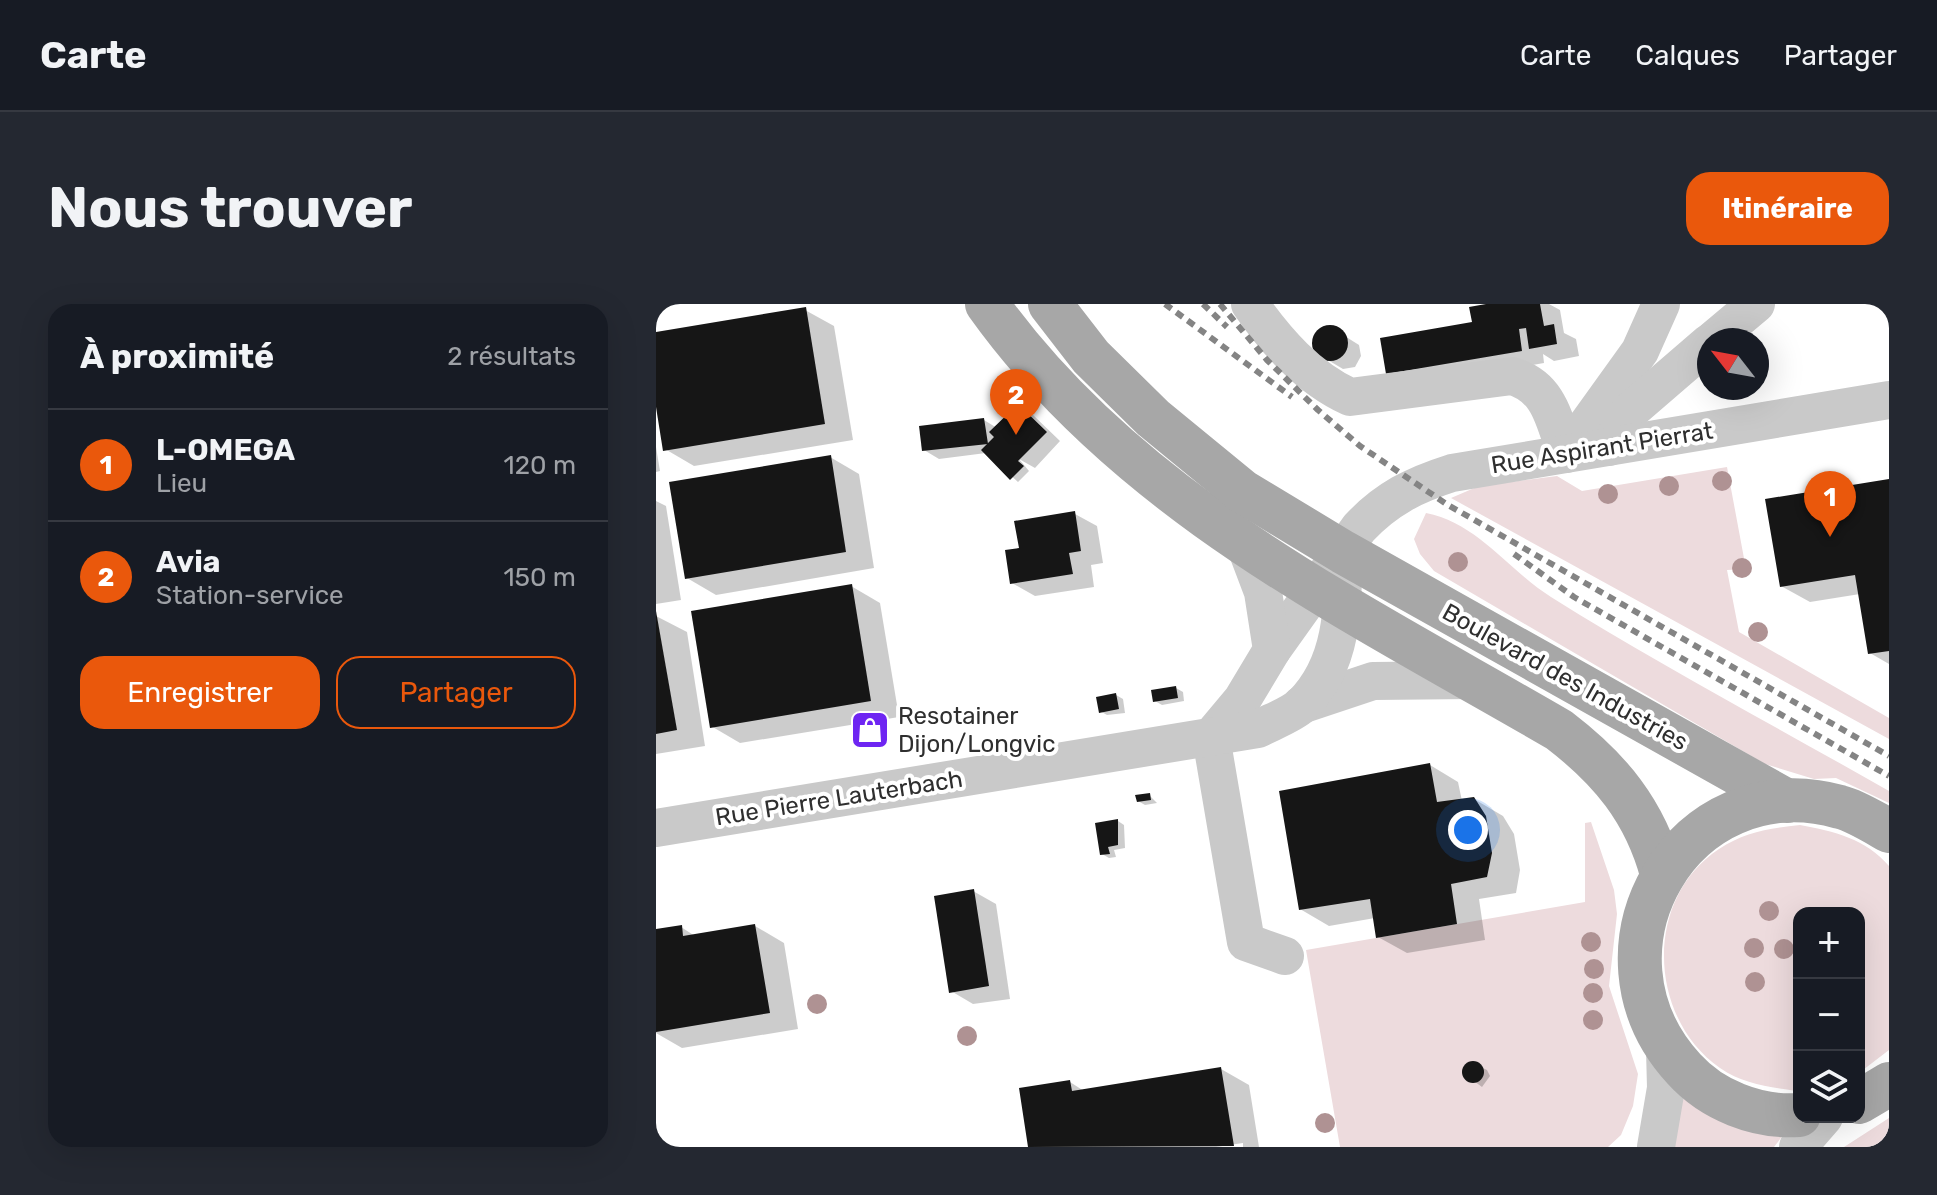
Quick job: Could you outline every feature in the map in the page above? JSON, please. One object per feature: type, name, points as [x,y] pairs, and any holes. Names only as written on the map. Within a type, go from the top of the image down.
[{"type":"main road","name":"Boulevard des Industries","points":[[987,304],[1057,390],[1115,444],[1246,547],[1330,599],[1559,730],[1606,770],[1641,818],[1662,874]]},
{"type":"main road","name":"Boulevard des Industries","points":[[1050,304],[1091,357],[1202,459],[1242,491],[1343,552],[1787,801]]},
{"type":"main road","points":[[1793,1115],[1781,1116],[1736,1106],[1696,1082],[1665,1049],[1648,1016],[1638,980],[1638,943],[1646,908],[1662,874],[1695,836],[1738,811],[1787,801],[1840,807],[1889,831]]},
{"type":"main road","points":[[1865,1098],[1889,1084]]},
{"type":"street","points":[[1250,304],[1272,335],[1326,386],[1350,397],[1512,376],[1530,381],[1544,398],[1566,454]]},
{"type":"street","points":[[1728,328],[1756,304]]},
{"type":"street","points":[[1566,454],[1640,351],[1657,309]]},
{"type":"street","points":[[1609,447],[1629,412],[1697,354]]},
{"type":"street","name":"Rue Aspirant Pierrat","points":[[1343,552],[1375,511],[1417,484],[1452,473],[1889,400]]},
{"type":"street","points":[[1246,547],[1263,592],[1272,650]]},
{"type":"street","points":[[1285,956],[1246,942],[1211,737],[1248,691],[1272,650],[1330,599],[1343,552]]},
{"type":"street","name":"Rue Pierre Lauterbach","points":[[1301,705],[1335,649],[1330,599]]},
{"type":"street","name":"Rue Pierre Lauterbach","points":[[656,828],[1258,729],[1301,705],[1373,681],[1473,680]]},
{"type":"street","points":[[1656,1147],[1666,1088],[1665,1049]]},
{"type":"street","points":[[1798,1147],[1819,1123]]},
{"type":"shaded area","points":[[1727,467],[1746,569],[1727,570],[1739,632],[1889,718],[1889,739],[1451,498],[1479,486],[1557,476],[1582,491]]},
{"type":"shaded area","points":[[1426,513],[1462,527],[1551,597],[1593,623],[1889,791],[1889,803],[1836,778],[1814,779],[1765,764],[1434,571],[1420,554],[1414,539]]},
{"type":"shaded area","points":[[1591,822],[1614,890],[1617,914],[1609,986],[1638,1074],[1633,1106],[1621,1135],[1608,1147],[1340,1147],[1306,950],[1585,902],[1585,823]]},
{"type":"shaded area","points":[[1800,825],[1825,830],[1860,843],[1889,866],[1889,1050],[1865,1068],[1865,907],[1793,907],[1793,1090],[1738,1078],[1720,1068],[1696,1046],[1679,1020],[1668,990],[1664,958],[1667,927],[1677,897],[1694,871],[1719,849],[1738,838],[1768,829]]},
{"type":"shaded area","points":[[1682,1095],[1784,1134],[1774,1147],[1673,1147]]},
{"type":"shaded area","points":[[1889,1118],[1889,1147],[1844,1147]]},
{"type":"building","points":[[1540,304],[1544,326],[1554,324],[1557,344],[1529,349],[1526,328],[1519,329],[1522,351],[1386,374],[1380,338],[1472,322],[1469,307]]},
{"type":"building","points":[[806,307],[825,424],[663,451],[656,407],[656,332]]},
{"type":"building","points":[[1330,325],[1342,331],[1348,343],[1342,355],[1330,361],[1318,355],[1312,343],[1318,331]]},
{"type":"building","points":[[1018,404],[1047,432],[1018,461],[1024,466],[1010,480],[981,450],[994,437],[989,432]]},
{"type":"building","points":[[984,418],[988,444],[922,451],[919,426]]},
{"type":"building","points":[[831,455],[846,552],[685,579],[669,482]]},
{"type":"building","points":[[1889,479],[1889,651],[1868,654],[1855,575],[1780,587],[1765,499]]},
{"type":"building","points":[[1075,511],[1081,551],[1069,553],[1073,574],[1010,584],[1005,550],[1019,548],[1014,521]]},
{"type":"building","points":[[852,584],[871,701],[710,728],[691,611]]},
{"type":"building","points":[[656,611],[677,730],[656,734]]},
{"type":"building","points":[[1176,686],[1178,698],[1153,702],[1151,690]]},
{"type":"building","points":[[1116,693],[1119,709],[1099,713],[1096,697]]},
{"type":"building","points":[[1430,763],[1437,802],[1474,797],[1486,816],[1492,853],[1487,877],[1451,884],[1457,924],[1376,938],[1370,899],[1299,910],[1279,791]]},
{"type":"building","points":[[1150,793],[1151,800],[1137,802],[1135,795]]},
{"type":"building","points":[[1118,819],[1118,845],[1108,847],[1110,854],[1100,855],[1095,823]]},
{"type":"building","points":[[974,889],[989,986],[949,993],[934,896]]},
{"type":"building","points":[[755,924],[770,1013],[656,1032],[656,929],[682,925],[683,936]]},
{"type":"building","points":[[1473,1061],[1481,1064],[1484,1072],[1481,1080],[1473,1083],[1465,1080],[1462,1072],[1465,1064]]},
{"type":"building","points":[[1221,1067],[1234,1146],[1028,1147],[1019,1088],[1070,1080],[1072,1091]]},
{"type":"railway","points":[[1165,304],[1292,397]]},
{"type":"railway","points":[[1203,304],[1227,327]]},
{"type":"railway","points":[[1220,304],[1267,360],[1360,446],[1448,505],[1889,756]]},
{"type":"railway","points":[[1514,554],[1574,597],[1889,776]]},
{"type":"place","name":"Avia","points":[[1016,435]]},
{"type":"place","name":"L-OMEGA","points":[[1830,537]]},
{"type":"place","name":"Resotainer Dijon/Longvic","points":[[870,730]]}]
